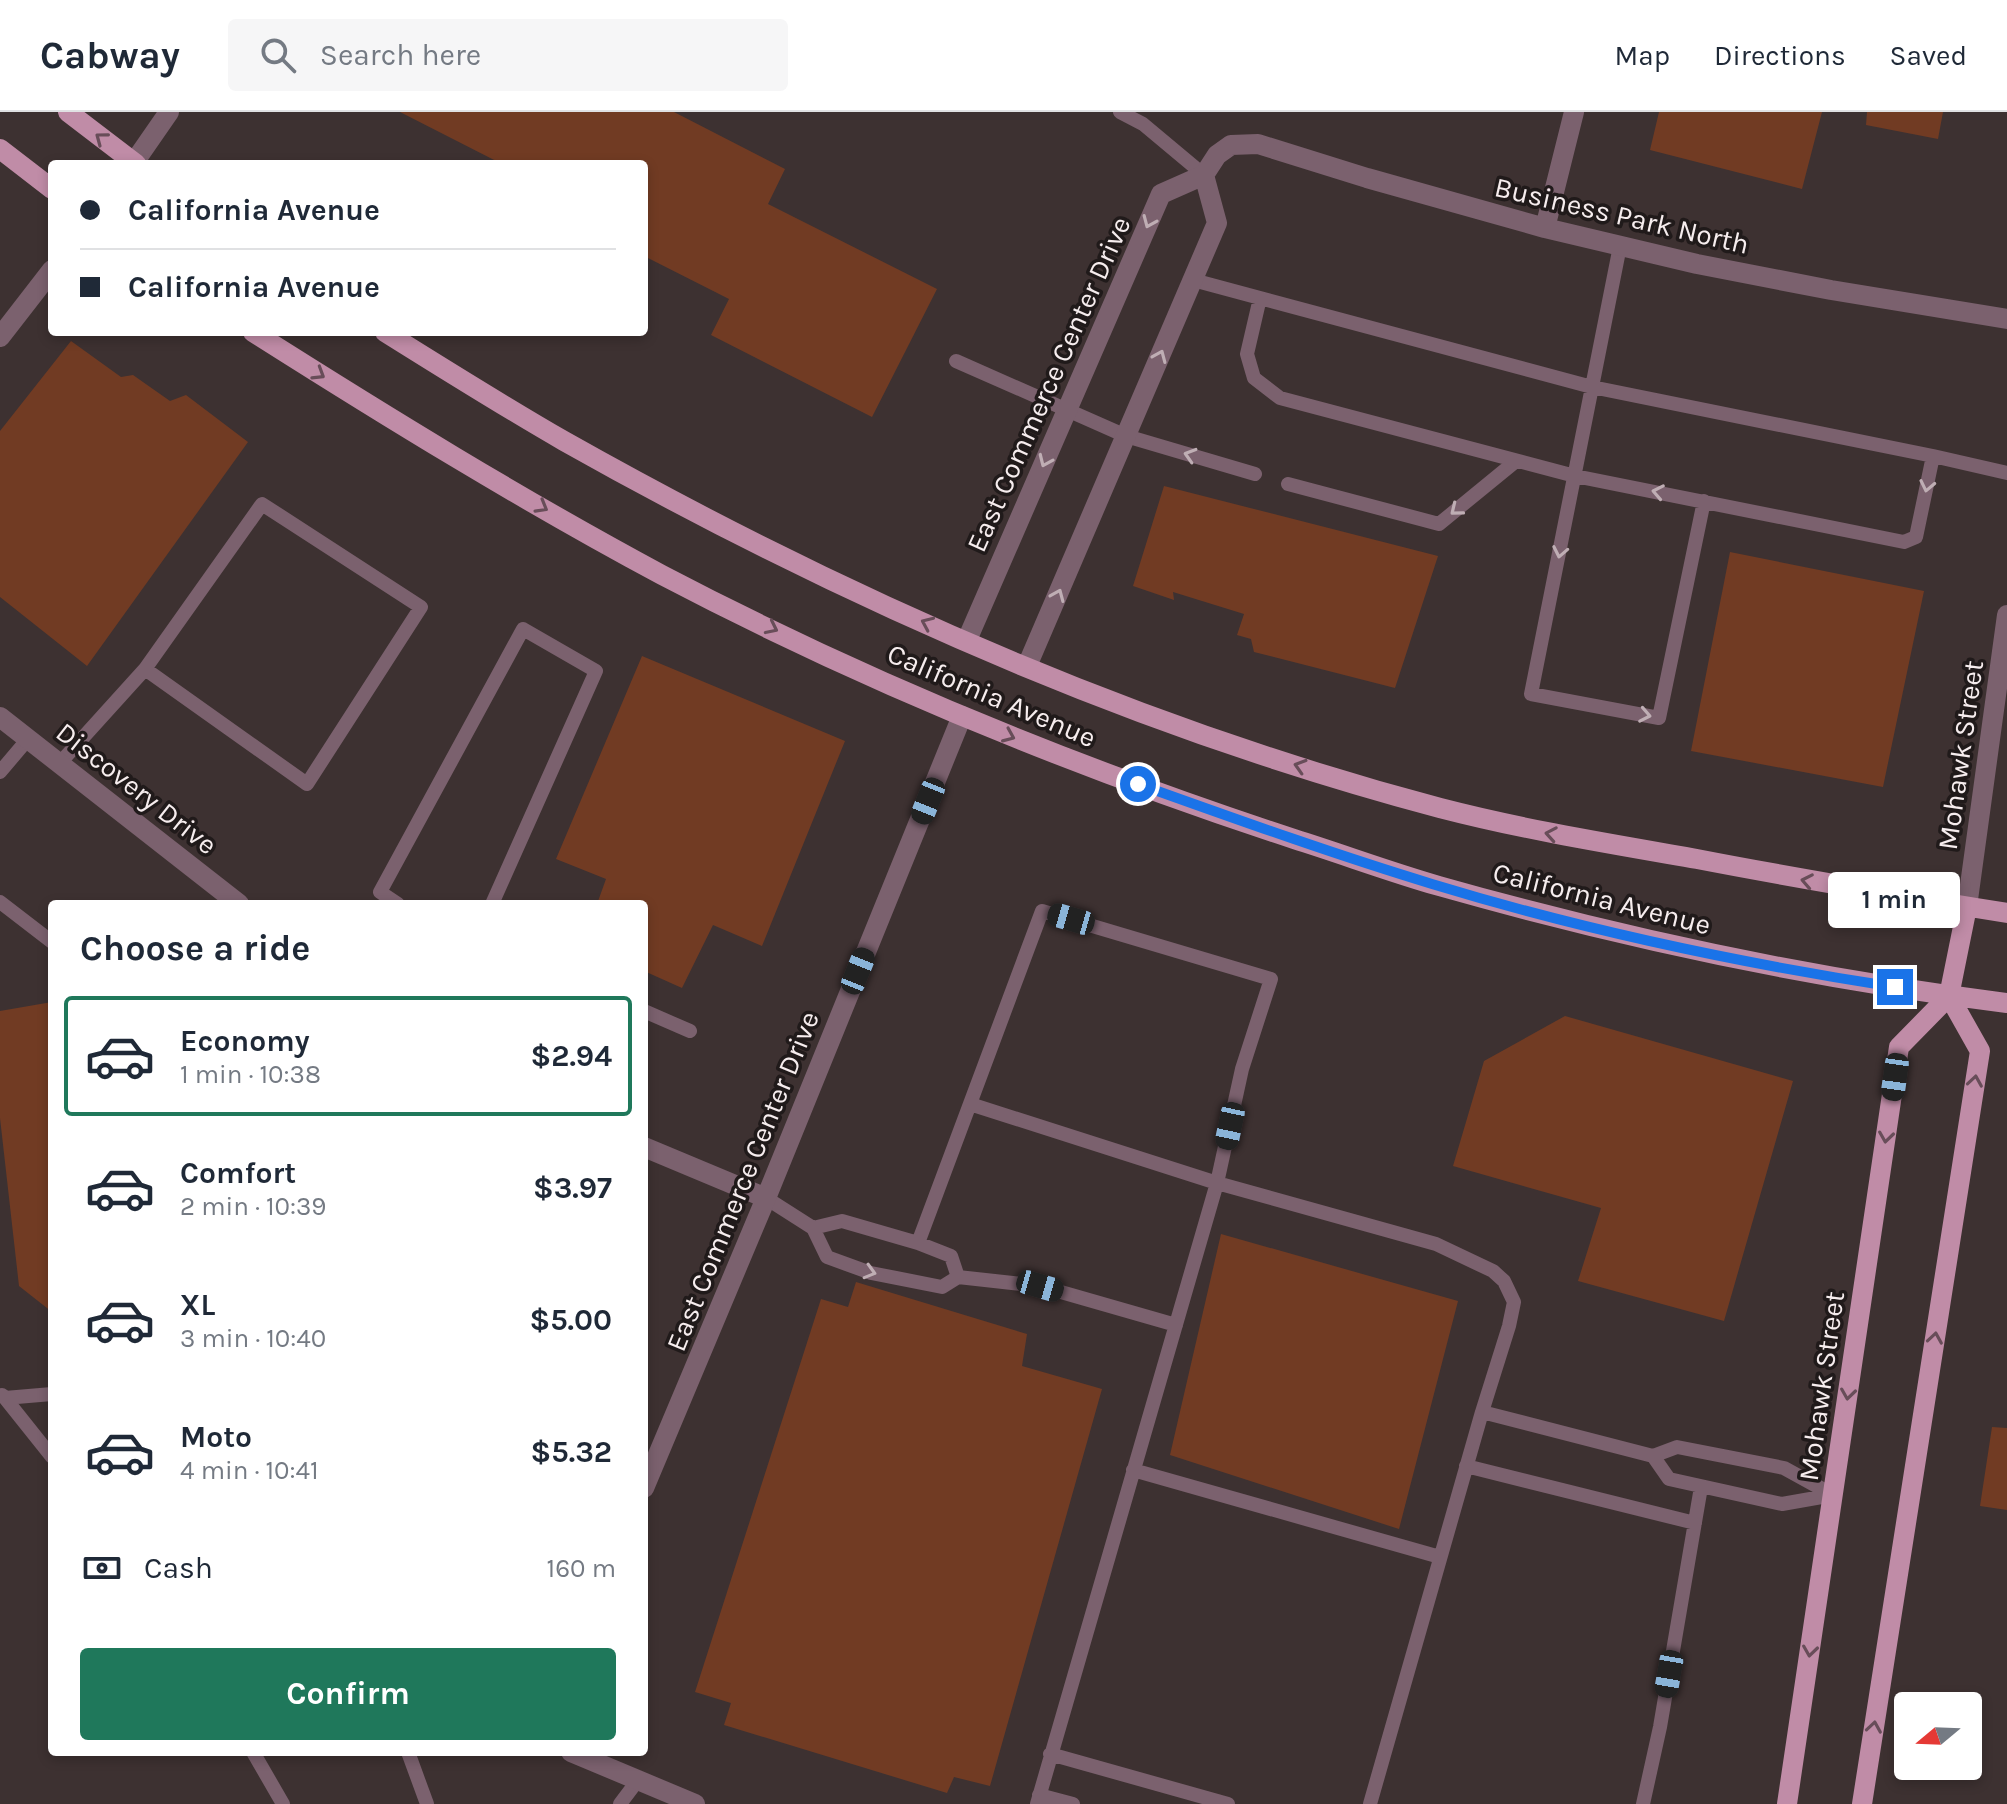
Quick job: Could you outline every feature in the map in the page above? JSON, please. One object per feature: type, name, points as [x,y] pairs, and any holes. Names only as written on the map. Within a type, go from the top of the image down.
[{"type":"main road","points":[[68,112],[129,160]]},
{"type":"main road","points":[[0,149],[48,186]]},
{"type":"main road","name":"California Avenue","points":[[259,336],[410,430],[664,575],[810,647],[1037,747],[1217,813],[1434,885],[1734,959],[2007,1003]]},
{"type":"main road","name":"California Avenue","points":[[392,336],[561,439],[783,557],[1027,666],[1263,754],[1440,808],[1537,831],[1842,887],[2007,913]]},
{"type":"main road","name":"Mohawk Street","points":[[1787,1804],[1899,1047],[1949,996],[1967,907]]},
{"type":"main road","points":[[1862,1804],[1980,1051],[1949,996]]},
{"type":"street","points":[[137,160],[169,112]]},
{"type":"street","points":[[1545,228],[1574,112]]},
{"type":"street","name":"Business Park North","points":[[1231,145],[1258,144],[1367,178],[1620,246],[1831,290],[2007,319]]},
{"type":"street","name":"East Commerce Center Drive","points":[[967,640],[1161,194],[1204,175],[1217,155],[1231,145]]},
{"type":"street","points":[[1027,666],[1217,223],[1204,175]]},
{"type":"street","points":[[0,337],[48,275]]},
{"type":"street","name":"Mohawk Street","points":[[1967,907],[2007,615]]},
{"type":"street","name":"East Commerce Center Drive","points":[[648,1478],[962,716]]},
{"type":"street","name":"Discovery Drive","points":[[0,717],[234,900]]},
{"type":"street","points":[[648,1149],[766,1198]]},
{"type":"street","points":[[581,1756],[695,1804]]},
{"type":"lane","points":[[1120,112],[1143,124],[1204,175]]},
{"type":"lane","points":[[1620,246],[1531,694],[1659,718],[1704,501]]},
{"type":"lane","points":[[1193,280],[1592,387],[2007,473]]},
{"type":"lane","points":[[1260,298],[1247,354],[1254,378],[1280,398],[1575,476],[1904,542],[1916,537],[1933,456]]},
{"type":"lane","points":[[956,361],[1126,436],[1255,474]]},
{"type":"lane","points":[[1288,484],[1439,524],[1516,461]]},
{"type":"lane","points":[[60,763],[145,669],[262,504],[421,607],[307,784],[145,669]]},
{"type":"lane","points":[[392,900],[380,892],[523,629],[596,671],[494,900]]},
{"type":"lane","points":[[0,772],[28,739]]},
{"type":"lane","points":[[0,902],[48,939]]},
{"type":"lane","points":[[918,1243],[1042,911],[1271,979],[1242,1069],[1217,1183],[1038,1799],[1073,1804]]},
{"type":"lane","points":[[648,1013],[690,1031]]},
{"type":"lane","points":[[970,1104],[1217,1183],[1436,1244],[1493,1271],[1504,1281],[1514,1302],[1509,1326],[1370,1804]]},
{"type":"lane","points":[[766,1198],[813,1228],[827,1257],[856,1268],[942,1287],[958,1277],[1040,1286],[1176,1325]]},
{"type":"lane","points":[[813,1228],[842,1221],[918,1243],[951,1256],[958,1277]]},
{"type":"lane","points":[[2,1396],[48,1394]]},
{"type":"lane","points":[[2,1396],[48,1452]]},
{"type":"lane","points":[[1482,1412],[1653,1456],[1677,1447],[1784,1468],[1833,1495]]},
{"type":"lane","points":[[1653,1456],[1669,1479],[1701,1487],[1782,1504],[1833,1495]]},
{"type":"lane","points":[[1466,1466],[1695,1523]]},
{"type":"lane","points":[[1133,1470],[1440,1557]]},
{"type":"lane","points":[[1643,1804],[1660,1727],[1701,1487]]},
{"type":"lane","points":[[1050,1754],[1228,1804]]},
{"type":"lane","points":[[255,1756],[283,1804]]},
{"type":"lane","points":[[409,1756],[427,1804]]},
{"type":"lane","points":[[620,1804],[638,1780]]},
{"type":"building","points":[[400,112],[674,112],[785,169],[768,204],[937,289],[872,417],[711,335],[729,299],[648,258],[648,160],[494,160]]},
{"type":"building","points":[[1659,112],[1822,112],[1802,189],[1650,150]]},
{"type":"building","points":[[1867,112],[1943,112],[1938,139],[1866,125]]},
{"type":"building","points":[[71,341],[121,377],[133,375],[170,401],[186,395],[248,442],[87,666],[0,597],[0,431]]},
{"type":"building","points":[[1164,486],[1438,556],[1395,688],[1254,652],[1251,639],[1237,635],[1244,614],[1173,592],[1174,600],[1133,586]]},
{"type":"building","points":[[1730,552],[1924,591],[1883,787],[1691,751]]},
{"type":"building","points":[[642,656],[845,741],[762,946],[713,925],[682,988],[648,973],[648,900],[598,900],[606,879],[556,859]]},
{"type":"building","points":[[48,1003],[48,1309],[19,1286],[0,1118],[0,1011]]},
{"type":"building","points":[[1565,1016],[1793,1081],[1724,1321],[1578,1281],[1601,1208],[1453,1166],[1484,1061]]},
{"type":"building","points":[[1221,1234],[1458,1301],[1399,1529],[1170,1455]]},
{"type":"building","points":[[856,1282],[1027,1334],[1022,1366],[1102,1389],[990,1786],[954,1777],[947,1793],[724,1725],[731,1703],[695,1692],[821,1299],[848,1307]]},
{"type":"building","points":[[1992,1427],[2007,1428],[2007,1510],[1980,1506]]},
{"type":"route","points":[[1138,784],[1434,885],[1734,959],[1895,987]]}]
